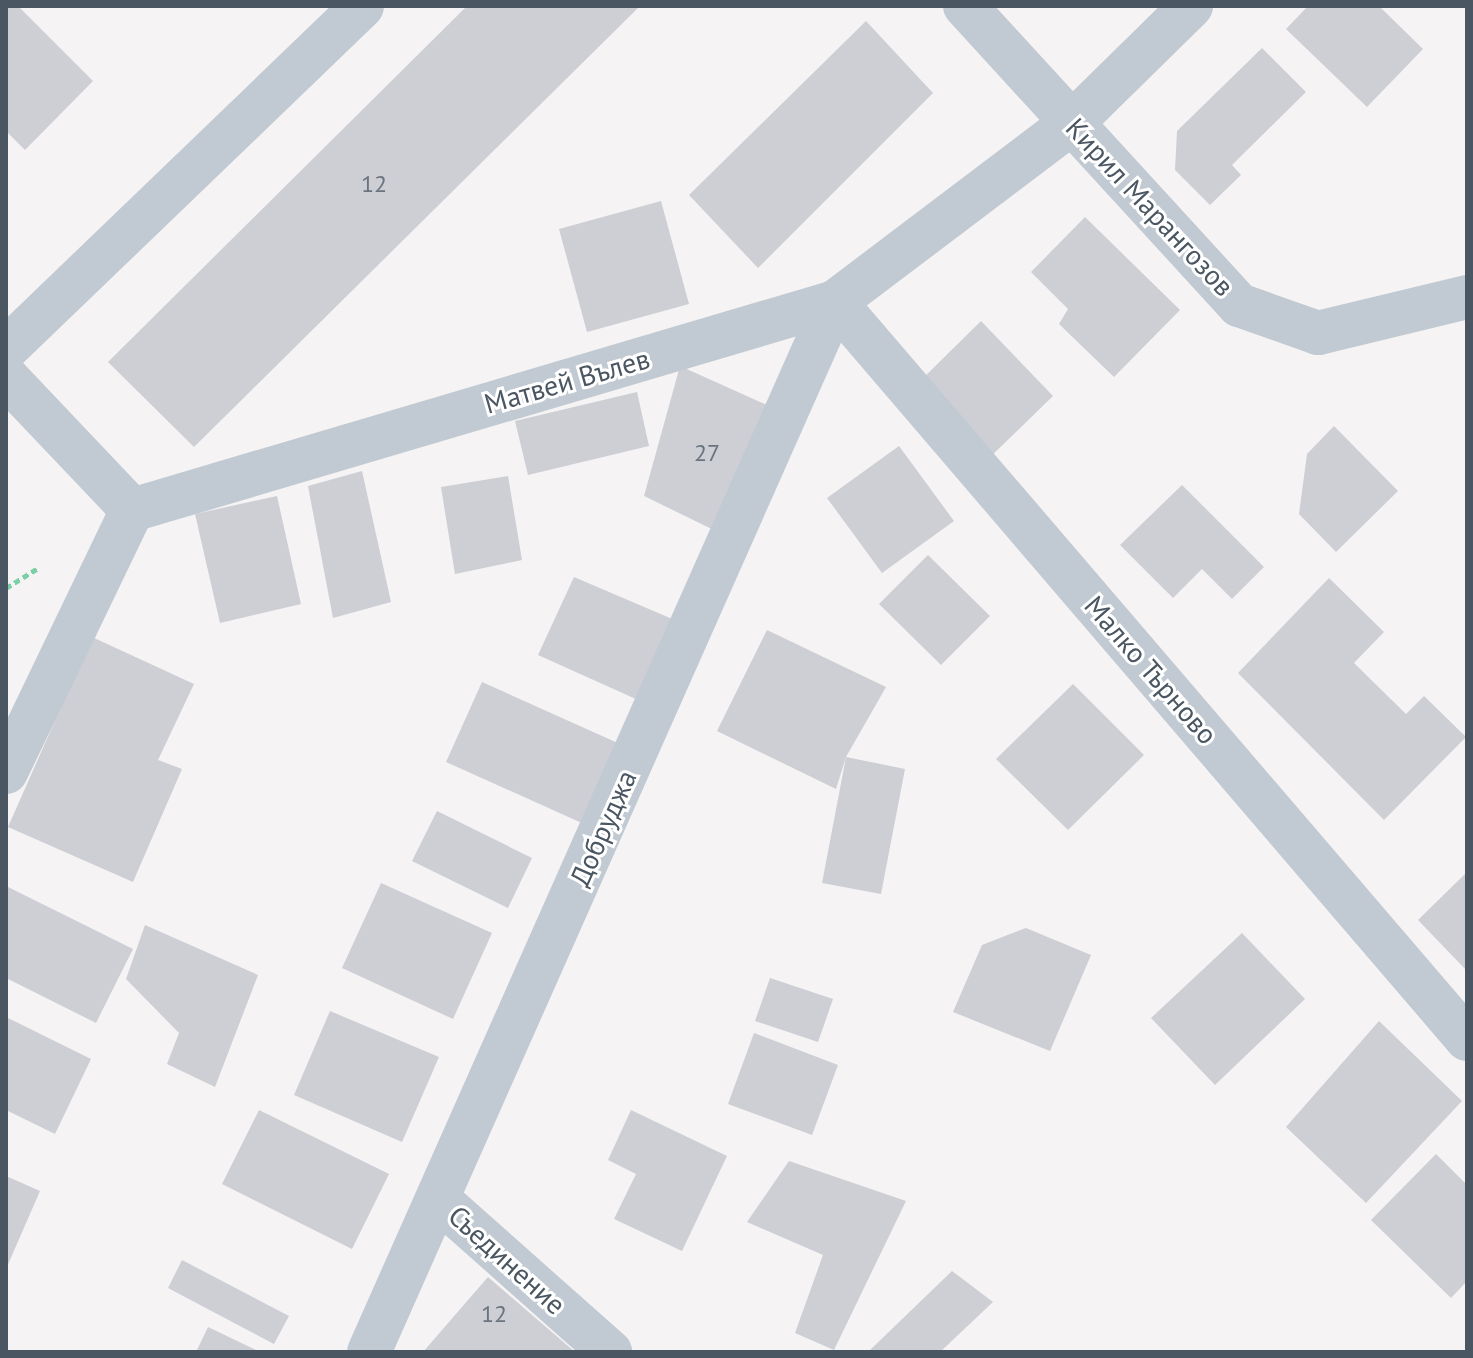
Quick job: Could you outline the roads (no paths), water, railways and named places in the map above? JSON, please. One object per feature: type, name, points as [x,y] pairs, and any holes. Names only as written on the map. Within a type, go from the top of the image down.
[{"type":"street","points":[[6,349],[362,6]]},
{"type":"street","name":"Кирил Марангозов","points":[[965,6],[1239,305],[1318,333],[1467,297]]},
{"type":"street","name":"Матвей Вълев","points":[[132,510],[835,302],[1072,123],[1191,6]]},
{"type":"street","name":"Малко Търново","points":[[835,302],[1467,1039]]},
{"type":"street","name":"Добруджа","points":[[369,1352],[835,302]]},
{"type":"street","points":[[6,377],[132,510],[6,772]]},
{"type":"street","name":"Съединение","points":[[439,1200],[610,1352]]}]
